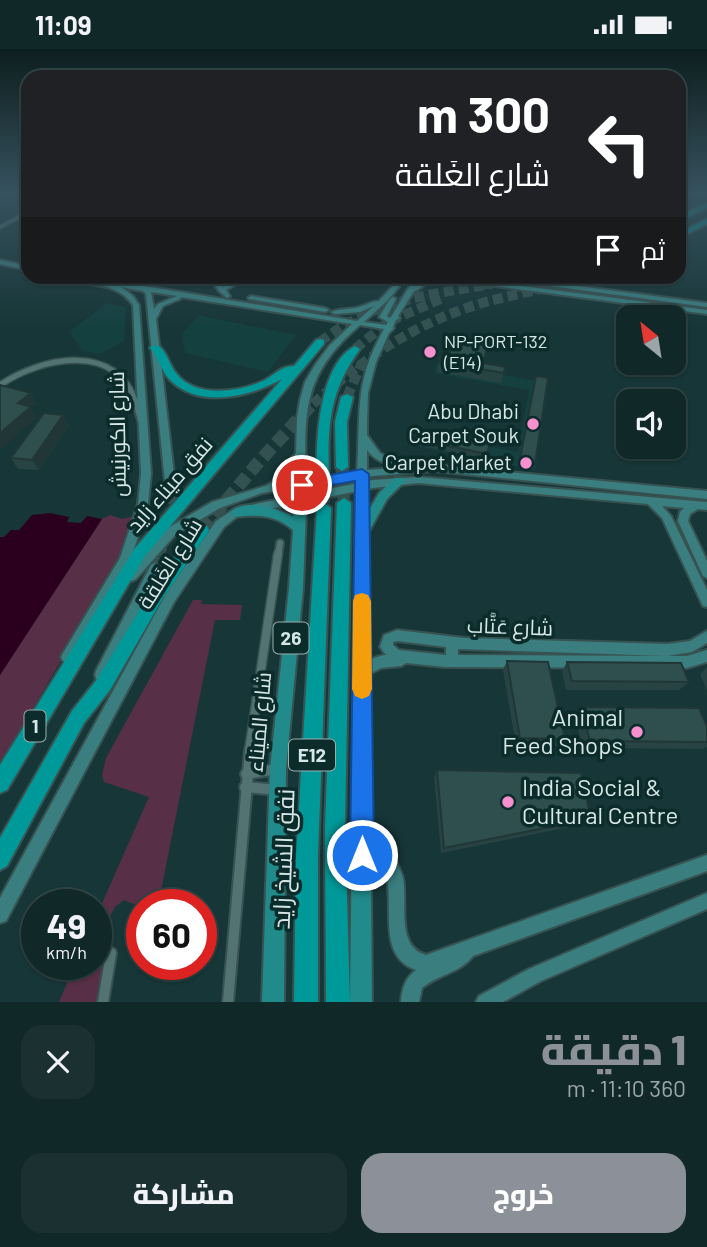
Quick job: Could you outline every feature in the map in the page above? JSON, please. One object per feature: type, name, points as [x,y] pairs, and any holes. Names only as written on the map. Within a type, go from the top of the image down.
[{"type":"highway","name":"نفق ميناء زايد","points":[[70,669],[145,545],[320,342],[309,348],[276,379],[249,389],[225,393],[202,391],[182,384],[171,374],[162,354],[155,348]]},
{"type":"highway","points":[[323,471],[321,428],[326,403],[339,370],[355,349]]},
{"type":"highway","points":[[342,467],[341,422],[346,397]]},
{"type":"highway","name":"E12","points":[[338,1002],[335,827],[344,503]]},
{"type":"highway","name":"نفق الشيخ زايد","points":[[306,1002],[307,856],[324,508]]},
{"type":"highway","points":[[0,859],[78,717],[104,684],[169,576],[202,530]]},
{"type":"highway","name":"1","points":[[0,783],[70,669]]},
{"type":"main road","points":[[361,1002],[362,537],[367,479]]},
{"type":"main road","points":[[362,537],[378,503],[399,481]]},
{"type":"main road","name":"شارع الميناء","points":[[273,1002],[276,790],[296,588],[299,529],[297,492]]},
{"type":"main road","points":[[236,512],[267,512],[287,518],[299,529]]},
{"type":"street","points":[[0,256],[21,261]]},
{"type":"street","points":[[0,263],[21,263]]},
{"type":"street","name":"شارع الكورنيش","points":[[0,775],[23,730],[117,574],[132,544],[145,493],[144,427],[135,301],[113,286],[102,284]]},
{"type":"street","points":[[113,284],[306,314],[393,323]]},
{"type":"street","points":[[137,284],[146,290]]},
{"type":"street","points":[[147,284],[280,301],[362,320]]},
{"type":"street","points":[[217,284],[228,296]]},
{"type":"street","points":[[221,290],[233,284]]},
{"type":"street","points":[[335,312],[367,308],[399,284]]},
{"type":"street","name":"شارع الميناء","points":[[297,492],[301,452],[299,425],[303,395],[315,369],[341,338],[399,284]]},
{"type":"street","points":[[393,323],[383,317],[400,284]]},
{"type":"street","points":[[367,479],[362,433],[364,390],[374,355],[414,284]]},
{"type":"street","points":[[410,292],[421,284]]},
{"type":"street","points":[[497,284],[707,312]]},
{"type":"street","points":[[557,284],[707,305]]},
{"type":"street","name":"شارع الكورنيش","points":[[146,290],[152,319],[171,492]]},
{"type":"street","points":[[607,290],[607,299]]},
{"type":"street","points":[[152,319],[160,305],[185,297]]},
{"type":"street","points":[[306,314],[336,325],[341,331],[341,338]]},
{"type":"street","points":[[0,385],[23,370],[47,362],[90,363],[123,377],[131,389],[144,427]]},
{"type":"street","points":[[362,433],[377,457],[395,462],[424,463],[435,468]]},
{"type":"street","points":[[268,489],[279,482],[301,452]]},
{"type":"street","name":"شارع الغَلقة","points":[[0,915],[174,590],[220,524],[236,512],[297,492],[435,468],[707,495]]},
{"type":"street","name":"شارع الغَلقة","points":[[367,479],[440,480],[701,505]]},
{"type":"street","name":"شارع الغَلقة","points":[[70,669],[137,569],[172,531],[216,505],[268,489],[297,492]]},
{"type":"street","points":[[649,500],[666,516],[707,602]]},
{"type":"street","points":[[701,505],[685,512],[683,521],[707,573]]},
{"type":"street","points":[[228,1002],[246,773],[280,543]]},
{"type":"street","points":[[78,717],[155,568]]},
{"type":"street","name":"شارع عَتَّاب","points":[[452,661],[396,656],[390,653],[386,644],[391,637],[397,635],[452,643],[667,650],[692,646],[707,636]]},
{"type":"street","points":[[452,643],[452,661]]},
{"type":"street","name":"شارع عَتَّاب","points":[[688,662],[707,656]]},
{"type":"street","name":"شارع عَتَّاب","points":[[362,672],[374,663],[384,661],[707,664]]},
{"type":"street","points":[[246,773],[258,774],[278,769]]},
{"type":"street","points":[[245,787],[276,790]]},
{"type":"street","points":[[362,830],[389,863],[394,875],[399,940],[412,961],[426,964],[707,863]]},
{"type":"street","points":[[485,1002],[535,975],[707,901]]},
{"type":"street","points":[[410,1002],[411,987],[417,978],[453,965],[461,960],[467,950]]},
{"type":"street","points":[[103,1002],[107,980]]},
{"type":"shaded area","points":[[107,303],[126,307],[124,341],[101,354],[83,351],[69,332]]},
{"type":"shaded area","points":[[199,315],[296,335],[268,372],[185,353],[182,334]]},
{"type":"shaded area","points":[[437,363],[548,383],[535,470],[407,444],[413,432],[518,452],[529,390],[434,373]]},
{"type":"shaded area","points":[[50,513],[69,517],[67,522],[81,523],[87,516],[102,519],[0,675],[0,537],[4,537],[11,530],[19,530],[32,515]]},
{"type":"shaded area","points":[[110,515],[122,519],[138,515],[114,570],[0,765],[0,675],[102,519]]},
{"type":"shaded area","points":[[193,600],[202,600],[201,604],[242,605],[240,620],[215,620],[161,889],[126,889],[126,901],[115,907],[112,913],[112,889],[108,889],[149,797],[104,782],[102,775],[106,758]]},
{"type":"shaded area","points":[[68,980],[101,980],[97,1002],[59,1002]]},
{"type":"building","points":[[455,340],[488,345],[483,363],[505,367],[504,373],[439,362],[441,356],[448,357]]},
{"type":"building","name":"Abu Dhabi Carpet Souk","points":[[536,376],[548,378],[535,464],[520,459]]},
{"type":"building","points":[[0,385],[31,393],[18,403],[31,407],[0,433]]},
{"type":"building","points":[[44,413],[63,415],[32,460],[11,458]]},
{"type":"building","points":[[416,429],[490,443],[487,454],[411,438]]},
{"type":"building","points":[[507,661],[548,662],[565,739],[520,738]]},
{"type":"building","points":[[567,662],[681,663],[689,682],[572,681]]},
{"type":"building","name":"Animal Feed Shops","points":[[581,707],[699,708],[707,726],[707,742],[590,741]]},
{"type":"building","name":"India Social & Cultural Centre","points":[[437,770],[581,773],[591,819],[444,848]]},
{"type":"tunnel","points":[[484,285],[491,284]]},
{"type":"tunnel","points":[[484,285],[492,284]]},
{"type":"tunnel","points":[[361,365],[396,341],[433,321],[480,304],[562,284]]},
{"type":"tunnel","points":[[556,286],[562,284]]},
{"type":"tunnel","points":[[320,342],[340,328],[381,308],[423,296],[484,285]]},
{"type":"tunnel","points":[[355,349],[388,322],[445,297]]},
{"type":"tunnel","points":[[313,404],[361,365]]},
{"type":"tunnel","points":[[347,397],[361,365]]},
{"type":"tunnel","points":[[202,530],[256,465],[314,402]]},
{"type":"tunnel","points":[[342,467],[344,503]]},
{"type":"tunnel","points":[[323,471],[324,508]]},
{"type":"tunnel","points":[[170,519],[171,492]]},
{"type":"tunnel","points":[[159,556],[166,538]]},
{"type":"tunnel","points":[[155,568],[160,554]]},
{"type":"slow traffic","points":[[362,601],[362,689]]},
{"type":"place","name":"NP-PORT-132 (E14)","points":[[430,352]]},
{"type":"place","name":"Abu Dhabi Carpet Souk","points":[[533,424]]},
{"type":"place","name":"Carpet Market","points":[[526,463]]},
{"type":"place","name":"Animal Feed Shops","points":[[637,732]]},
{"type":"place","name":"India Social & Cultural Centre","points":[[508,802]]},
{"type":"route","points":[[302,485],[362,474],[362,855]]}]
